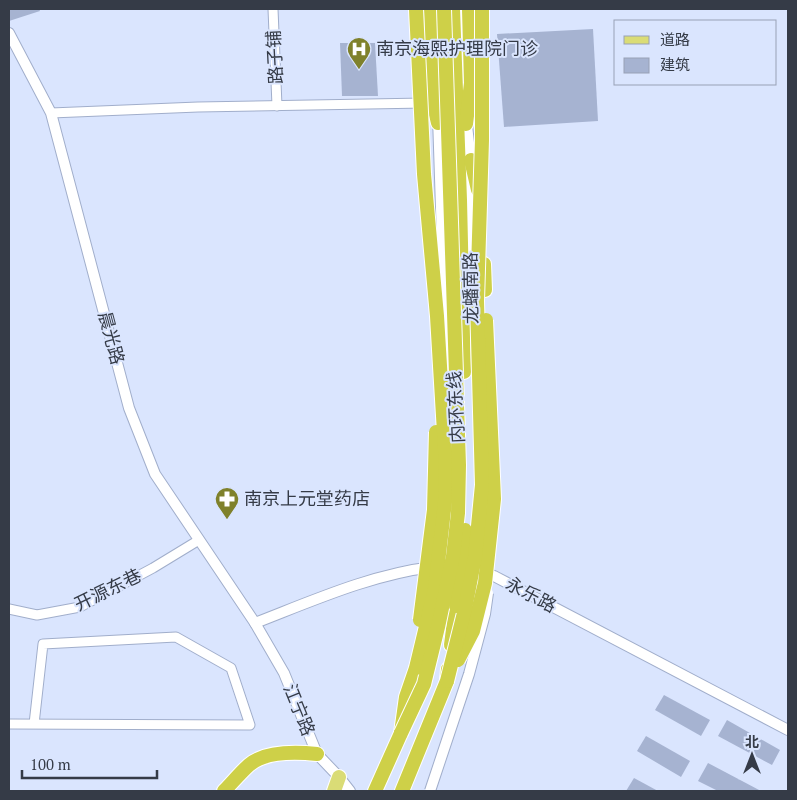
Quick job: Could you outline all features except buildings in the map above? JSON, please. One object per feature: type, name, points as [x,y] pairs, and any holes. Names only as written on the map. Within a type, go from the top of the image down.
[{"type":"highway","points":[[401,733],[406,696],[416,668],[435,589],[446,493],[438,316],[424,174],[416,9]]},
{"type":"highway","points":[[430,9],[433,102],[438,123]]},
{"type":"highway","name":"内环东线","points":[[375,791],[424,684],[438,627],[452,556],[458,513],[459,465],[444,9]]},
{"type":"highway","name":"内环东线","points":[[447,681],[466,518],[467,469],[453,9]]},
{"type":"highway","points":[[466,124],[471,83],[469,9]]},
{"type":"highway","points":[[447,681],[465,610],[475,557],[482,485],[476,301],[482,140],[482,9]]},
{"type":"highway","points":[[402,791],[447,681],[473,631],[485,583],[494,499],[481,202],[471,160]]},
{"type":"highway","points":[[416,668],[423,586],[434,510],[437,417],[446,362]]},
{"type":"highway","points":[[224,791],[250,764],[275,754],[300,752],[317,754]]},
{"type":"main road","points":[[334,791],[339,777]]},
{"type":"street","name":"路子铺","points":[[273,9],[277,106]]},
{"type":"street","name":"龙蟠南路","points":[[437,9],[438,123],[446,362],[452,466],[452,494],[445,566]]},
{"type":"street","name":"龙蟠南路","points":[[461,9],[466,124],[471,160],[470,285],[476,493],[468,568]]},
{"type":"street","name":"晨光路","points":[[9,33],[51,113],[129,408],[155,474],[255,623]]},
{"type":"street","points":[[51,113],[433,102]]},
{"type":"street","points":[[430,791],[469,674],[485,614],[493,559],[494,499]]},
{"type":"street","name":"开源东巷","points":[[9,609],[37,615],[80,607],[153,568],[199,540]]},
{"type":"street","name":"永乐路","points":[[255,623],[363,583],[413,569],[445,566],[468,568],[494,576],[788,730]]},
{"type":"street","name":"江宁路","points":[[255,623],[284,672],[317,754],[350,791]]},
{"type":"street","points":[[9,724],[250,725],[231,668],[176,637],[43,644],[34,724]]},
{"type":"place","name":"南京海熙护理院门诊","points":[[359,70]]},
{"type":"place","name":"南京上元堂药店","points":[[227,520]]}]
